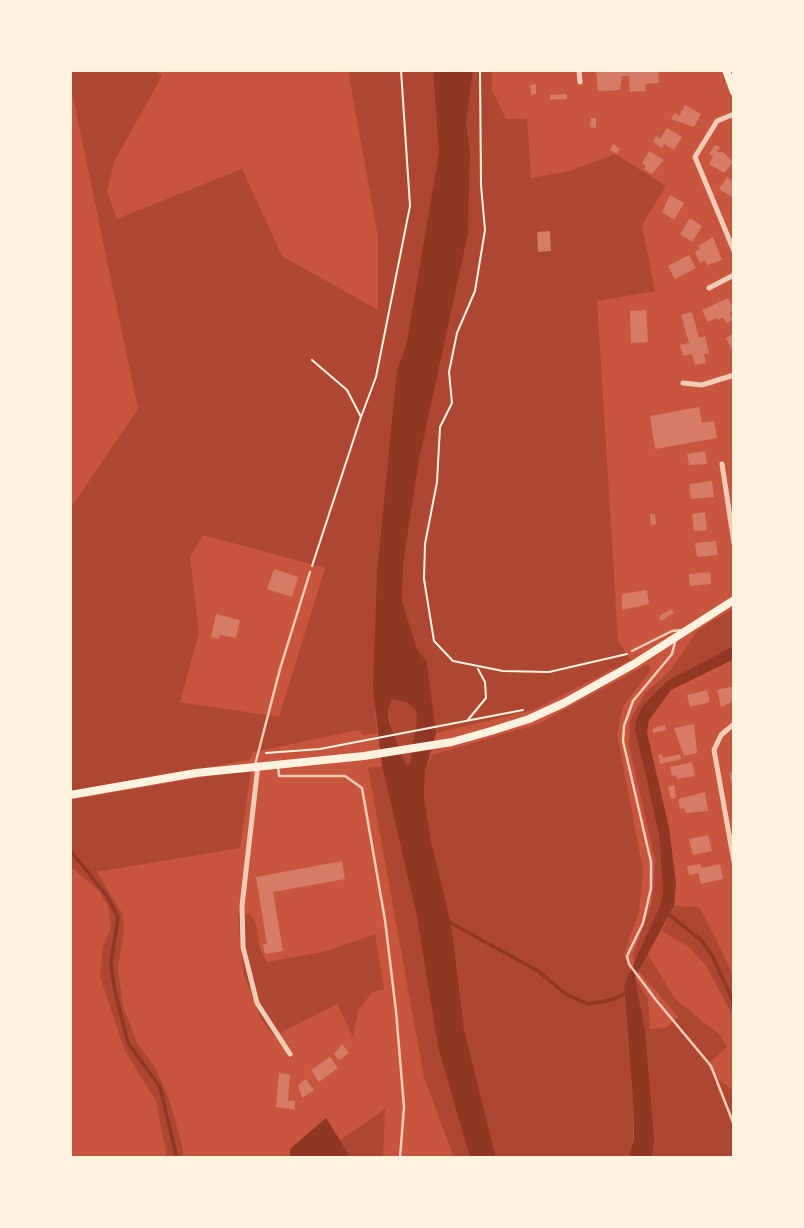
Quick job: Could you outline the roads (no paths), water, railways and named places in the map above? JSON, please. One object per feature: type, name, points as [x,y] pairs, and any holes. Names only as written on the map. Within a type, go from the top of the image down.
[{"type":"main road","points":[[726,70],[734,92]]},
{"type":"main road","points":[[70,795],[196,773],[364,756],[452,742],[529,719],[552,709],[676,639],[734,600]]},
{"type":"street","points":[[579,70],[580,82]]},
{"type":"street","points":[[734,114],[718,121],[695,157],[734,251]]},
{"type":"street","points":[[709,288],[734,275]]},
{"type":"street","points":[[682,383],[702,385],[734,375]]},
{"type":"street","points":[[722,464],[734,543]]},
{"type":"street","points":[[734,723],[721,735],[714,750],[734,862]]},
{"type":"street","points":[[257,765],[242,906],[243,947],[257,1003],[290,1054]]},
{"type":"street","points":[[725,813],[734,811]]},
{"type":"lane","points":[[257,765],[280,669],[310,572]]},
{"type":"lane","points":[[632,651],[672,631],[689,629]]},
{"type":"lane","points":[[676,639],[672,654],[634,701],[624,726],[623,741],[651,862],[651,888],[643,923],[627,956],[636,974],[711,1066],[734,1125]]},
{"type":"lane","points":[[278,763],[279,776],[345,776],[362,788],[385,920],[396,1011],[404,1107],[400,1158]]},
{"type":"waterway","points":[[70,850],[107,896],[118,917],[111,964],[115,991],[128,1043],[160,1087],[177,1158]]},
{"type":"waterway","points":[[666,912],[702,941],[713,957],[734,1004]]},
{"type":"waterway","points":[[449,922],[538,971],[566,994],[588,1004],[611,1000],[627,993]]}]
